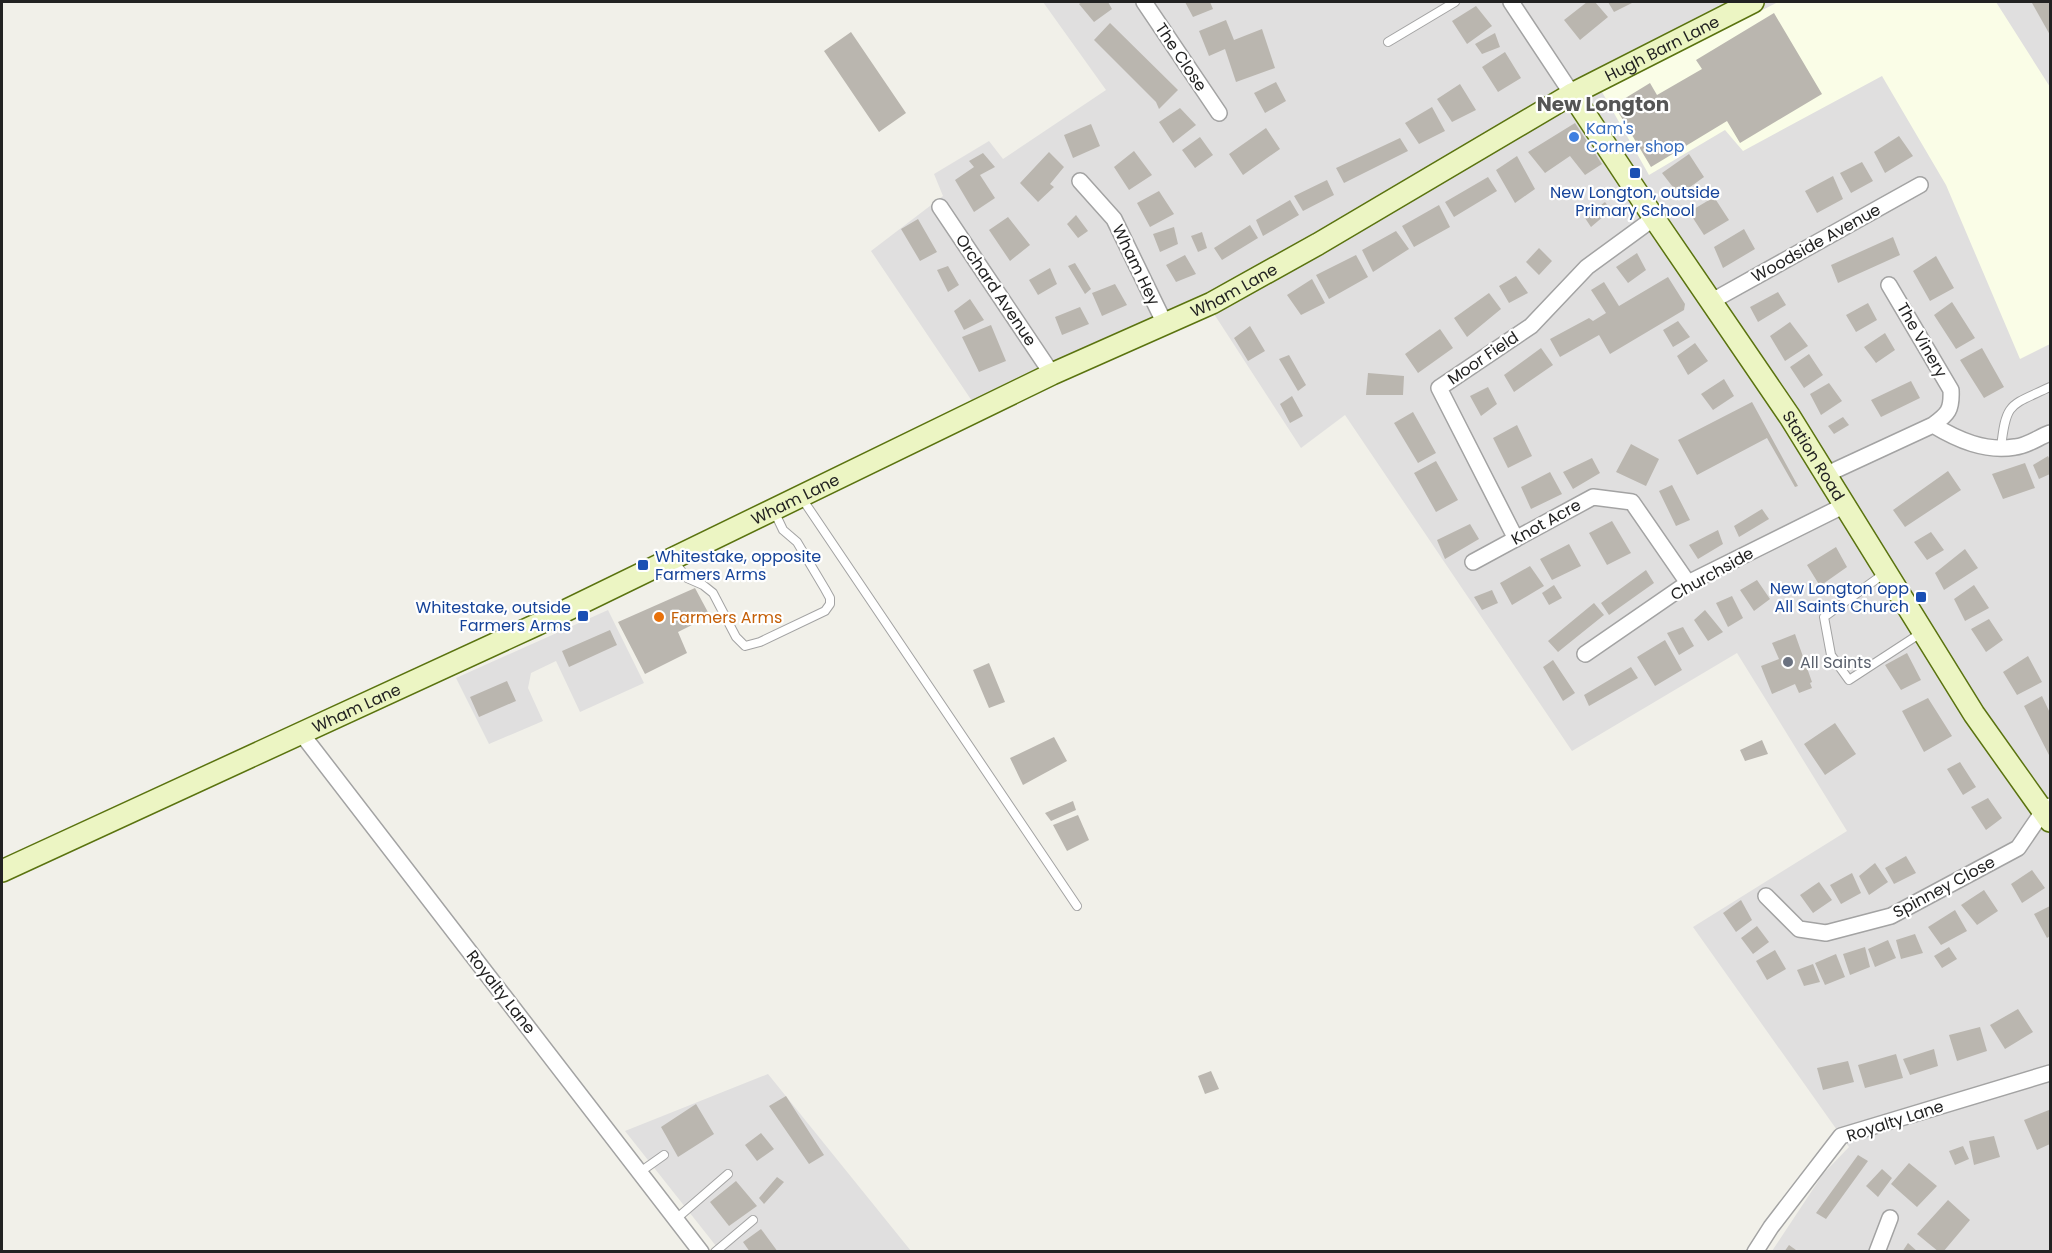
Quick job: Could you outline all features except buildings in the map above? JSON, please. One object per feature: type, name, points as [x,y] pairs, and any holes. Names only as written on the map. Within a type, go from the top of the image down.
[{"type":"street","name":"The Close","points":[[1144,2],[1219,112]]},
{"type":"street","points":[[1511,2],[1572,93]]},
{"type":"street","name":"Hugh Barn Lane","points":[[1572,93],[1753,2]]},
{"type":"street","name":"Station Road","points":[[1572,93],[1790,417],[1974,714],[2048,812]]},
{"type":"street","name":"Wham Lane","points":[[2,871],[536,625],[1052,374],[1212,303],[1318,244],[1572,93]]},
{"type":"street","name":"Wham Hey","points":[[1080,181],[1114,219],[1165,324]]},
{"type":"street","name":"Woodside Avenue","points":[[1712,301],[1920,185]]},
{"type":"street","name":"Orchard Avenue","points":[[940,207],[1052,374]]},
{"type":"street","name":"Moor Field","points":[[1516,539],[1439,387],[1531,326],[1587,267],[1654,218]]},
{"type":"street","name":"The Vinery","points":[[1825,475],[1933,425],[1947,415],[1951,405],[1951,390],[1889,285]]},
{"type":"street","points":[[1933,425],[1957,439],[1975,445],[2001,448],[2016,447],[2050,434]]},
{"type":"street","name":"Knot Acre","points":[[1473,562],[1593,497],[1632,502],[1688,583]]},
{"type":"street","name":"Churchside","points":[[1585,654],[1688,583],[1845,505]]},
{"type":"street","name":"Royalty Lane","points":[[301,733],[701,1251]]},
{"type":"street","name":"Spinney Close","points":[[1766,896],[1799,929],[1826,933],[1892,916],[2018,848],[2048,812]]},
{"type":"street","name":"Royalty Lane","points":[[1755,1251],[1841,1136],[2050,1073]]},
{"type":"street","points":[[1877,1251],[1890,1218]]},
{"type":"lane","points":[[1388,42],[1455,2]]},
{"type":"lane","points":[[2001,448],[2004,420],[2010,408],[2050,387]]},
{"type":"lane","points":[[801,496],[1077,906]]},
{"type":"lane","points":[[671,558],[687,578],[703,585],[713,593],[740,642],[750,645],[769,638],[825,611],[830,604],[830,598],[825,589],[797,543],[783,530],[773,510]]},
{"type":"lane","points":[[1886,572],[1824,617],[1830,655],[1849,680],[1923,632]]},
{"type":"lane","points":[[640,1172],[664,1155]]},
{"type":"lane","points":[[676,1219],[728,1174]]},
{"type":"lane","points":[[715,1251],[753,1220]]},
{"type":"shaded area","points":[[1043,2],[2050,2],[2050,1251],[1772,1251],[1823,1174],[1849,1147],[1693,927],[1847,831],[1737,653],[1572,751],[1345,415],[1301,448],[1203,297],[972,401],[871,251],[943,196],[934,174],[989,141],[1003,159],[1106,90]]},
{"type":"shaded area","points":[[1778,2],[1996,2],[2050,87],[2050,344],[2020,359],[1946,185],[1882,76],[1743,151],[1725,130],[1649,175],[1602,92]]},
{"type":"shaded area","points":[[608,610],[644,683],[580,712],[556,661],[531,673],[528,688],[543,721],[489,744],[456,678]]},
{"type":"shaded area","points":[[768,1074],[911,1251],[720,1251],[625,1131]]},
{"type":"place","name":"Kam's Corner shop","points":[[1574,137]]},
{"type":"place","name":"New Longton, outside Primary School","points":[[1635,173]]},
{"type":"place","name":"Whitestake, opposite Farmers Arms","points":[[643,565]]},
{"type":"place","name":"New Longton opp All Saints Church","points":[[1921,597]]},
{"type":"place","name":"Whitestake, outside Farmers Arms","points":[[583,616]]},
{"type":"place","name":"Farmers Arms","points":[[659,617]]},
{"type":"place","name":"All Saints","points":[[1788,662]]},
{"type":"district","name":"New Longton","points":[[1603,104]]}]
